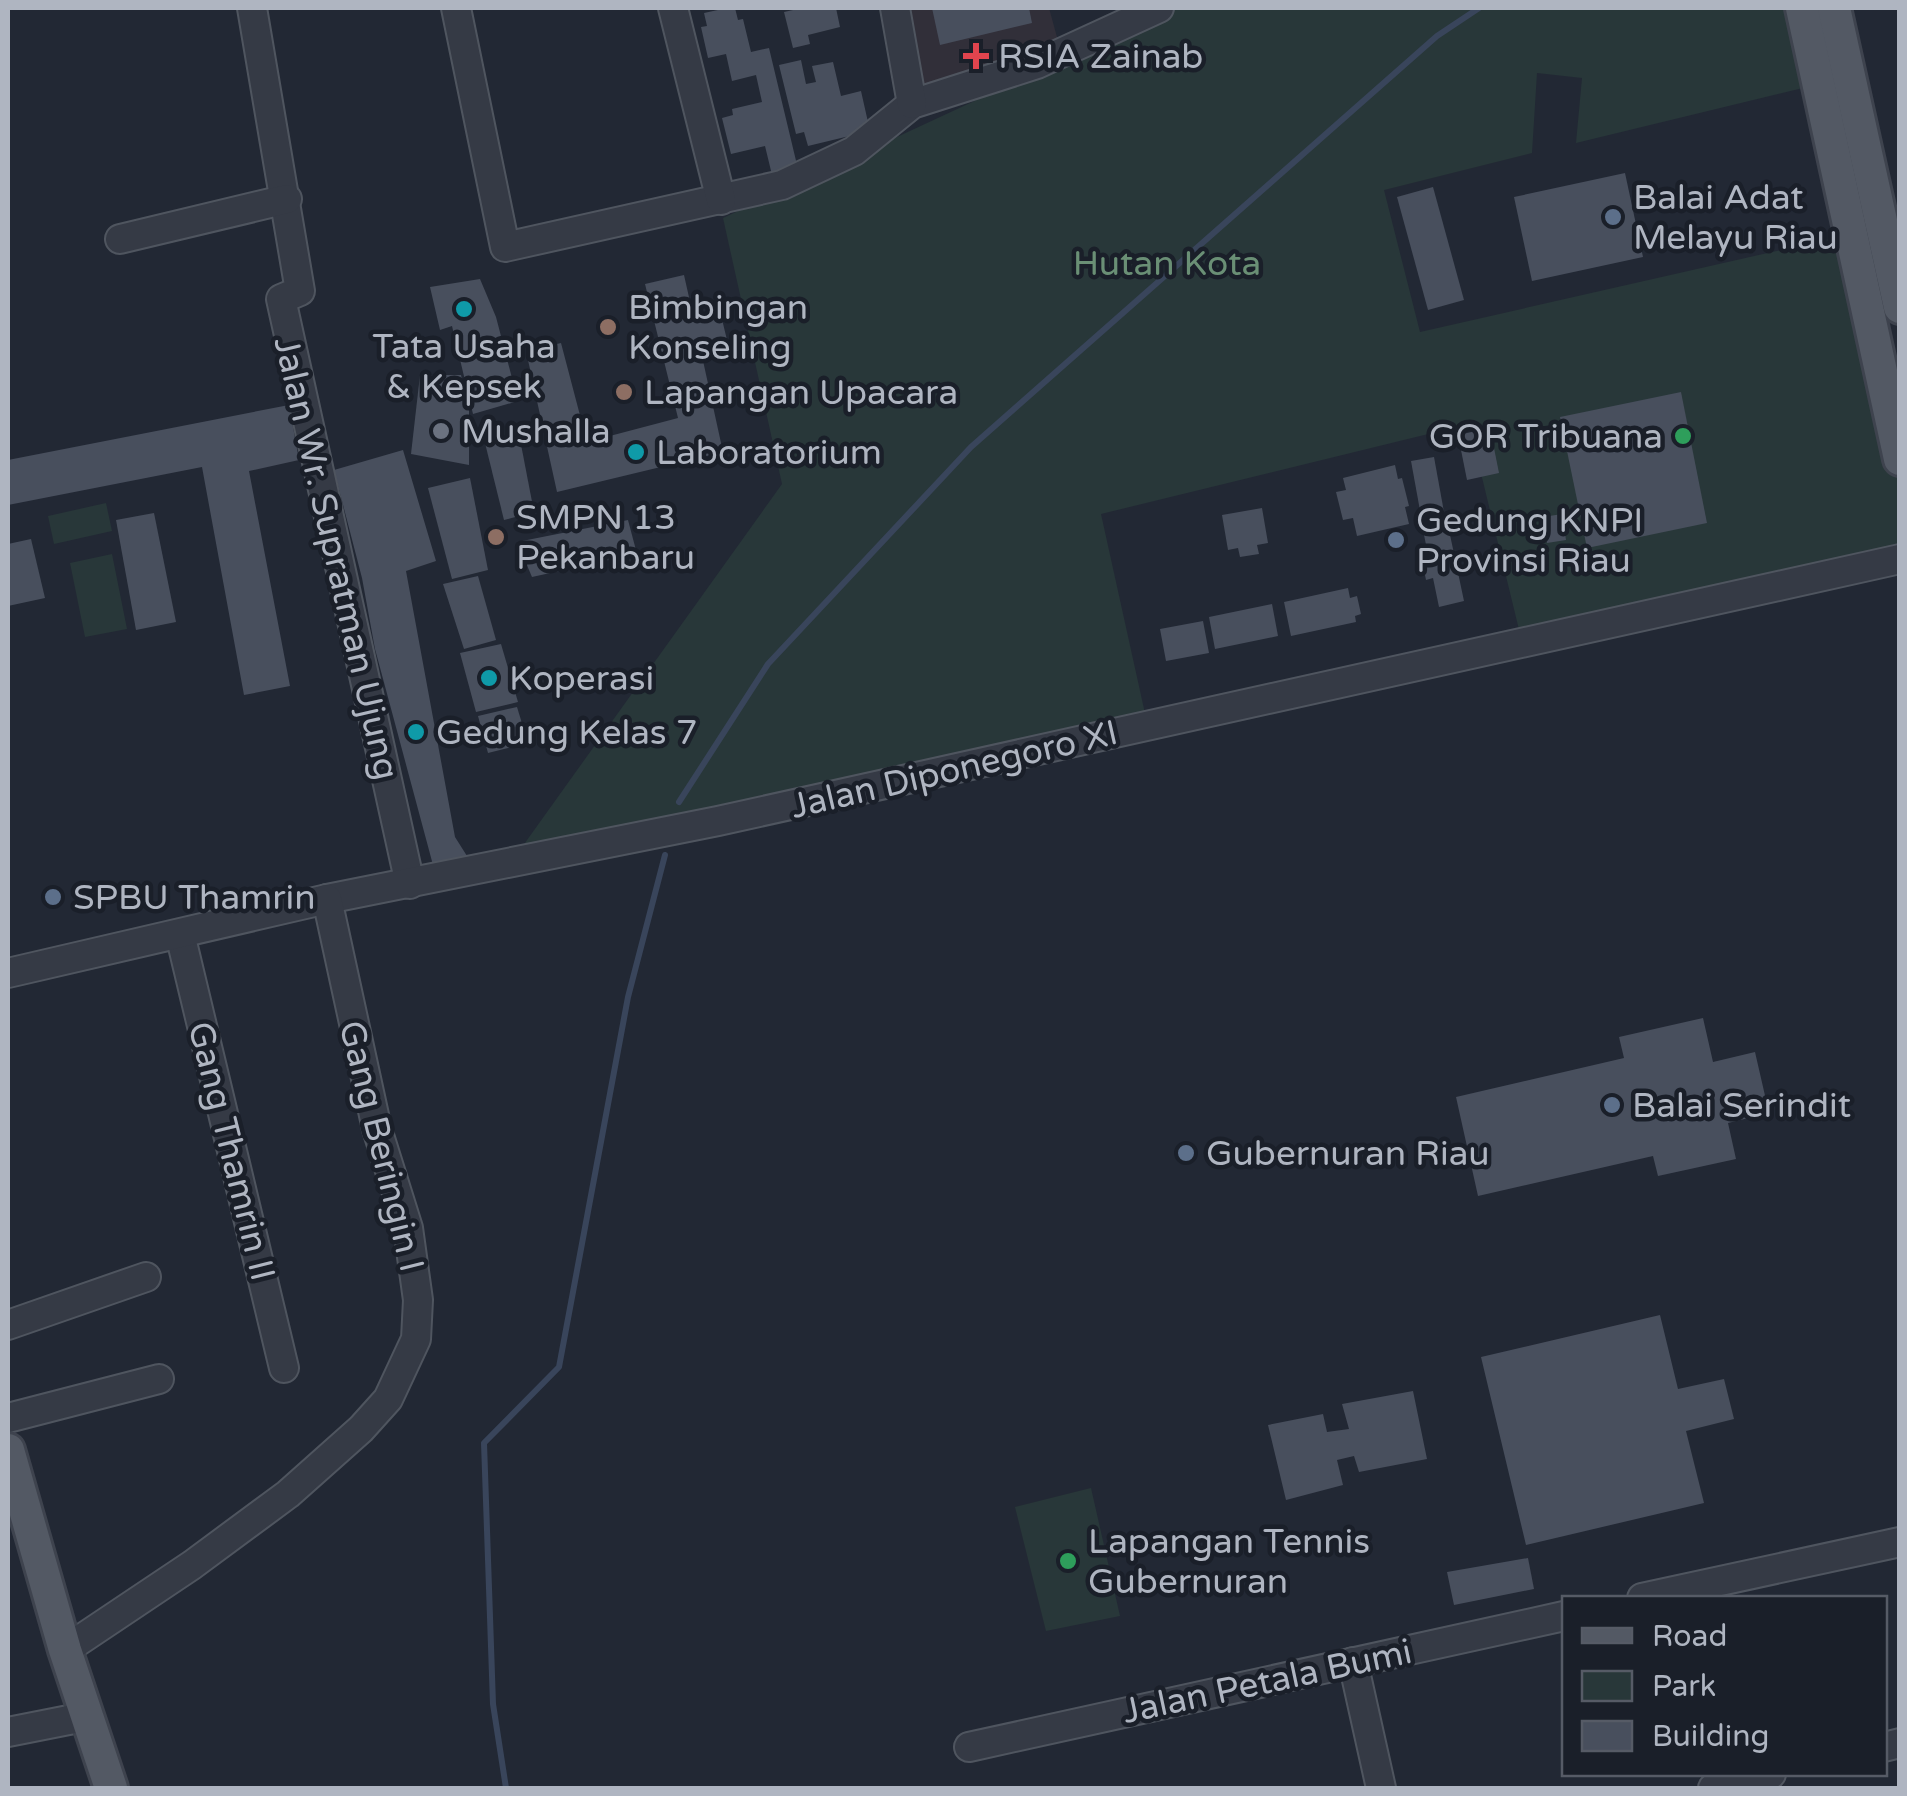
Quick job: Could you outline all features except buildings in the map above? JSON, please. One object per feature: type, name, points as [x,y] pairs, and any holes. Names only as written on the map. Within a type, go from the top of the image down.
[{"type":"main road","points":[[1802,8],[1888,303]]},
{"type":"main road","points":[[1834,8],[1888,303],[1900,459]]},
{"type":"main road","points":[[8,1450],[111,1788]]},
{"type":"street","name":"Jalan Wr. Supratman Ujung","points":[[252,8],[300,291],[280,299],[410,884]]},
{"type":"street","points":[[456,8],[506,247],[782,185],[854,151],[912,104],[1037,64],[1159,8]]},
{"type":"street","points":[[673,8],[721,200]]},
{"type":"street","points":[[894,8],[912,104]]},
{"type":"street","points":[[120,239],[287,199]]},
{"type":"street","name":"Jalan Diponegoro XI","points":[[8,973],[327,899],[718,821],[1900,559]]},
{"type":"street","name":"Gang Beringin I","points":[[66,1650],[192,1566],[288,1494],[361,1429],[388,1399],[416,1339],[418,1300],[408,1228],[377,1129],[327,899]]},
{"type":"street","name":"Gang Thamrin II","points":[[180,934],[284,1368]]},
{"type":"street","points":[[8,1324],[146,1277]]},
{"type":"street","points":[[8,1418],[159,1379]]},
{"type":"street","points":[[1651,1596],[1900,1542]]},
{"type":"street","name":"Jalan Petala Bumi","points":[[968,1747],[1562,1616]]},
{"type":"street","points":[[1354,1662],[1381,1788]]},
{"type":"street","points":[[8,1732],[89,1716]]},
{"type":"street","points":[[1713,1788],[1763,1776]]},
{"type":"shaded area","name":"RSIA Zainab","points":[[899,8],[1049,8],[1060,48],[918,95]]},
{"type":"green space","name":"Hutan Kota","points":[[1169,8],[1784,8],[1803,88],[1576,143],[1582,78],[1537,73],[1532,153],[1384,190],[1420,332],[1851,234],[1899,462],[1899,559],[1522,642],[1469,424],[1101,514],[1148,727],[512,861],[782,484],[723,218]]},
{"type":"green space","points":[[106,503],[112,531],[54,544],[48,516]]},
{"type":"green space","points":[[112,554],[127,629],[85,637],[70,563]]},
{"type":"green space","name":"Lapangan Tennis Gubernuran","points":[[1091,1488],[1120,1616],[1046,1631],[1015,1507]]},
{"type":"waterway","points":[[679,802],[768,664],[971,447],[1437,36],[1479,8]]},
{"type":"waterway","points":[[506,1788],[493,1704],[484,1443],[559,1367],[628,997],[665,855]]},
{"type":"place","name":"RSIA Zainab","points":[[976,56]]},
{"type":"place","name":"Balai Adat Melayu Riau","points":[[1613,217]]},
{"type":"place","name":"Tata Usaha & Kepsek","points":[[464,309]]},
{"type":"place","name":"Bimbingan Konseling","points":[[608,327]]},
{"type":"place","name":"Lapangan Upacara","points":[[624,392]]},
{"type":"place","name":"Mushalla","points":[[441,431]]},
{"type":"place","name":"GOR Tribuana","points":[[1683,436]]},
{"type":"place","name":"Laboratorium","points":[[636,452]]},
{"type":"place","name":"SMPN 13 Pekanbaru","points":[[496,537]]},
{"type":"place","name":"Gedung KNPI Provinsi Riau","points":[[1396,540]]},
{"type":"place","name":"Koperasi","points":[[489,678]]},
{"type":"place","name":"Gedung Kelas 7","points":[[416,732]]},
{"type":"place","name":"SPBU Thamrin","points":[[53,897]]},
{"type":"place","name":"Balai Serindit","points":[[1612,1105]]},
{"type":"place","name":"Gubernuran Riau","points":[[1186,1153]]},
{"type":"place","name":"Lapangan Tennis Gubernuran","points":[[1068,1561]]}]
